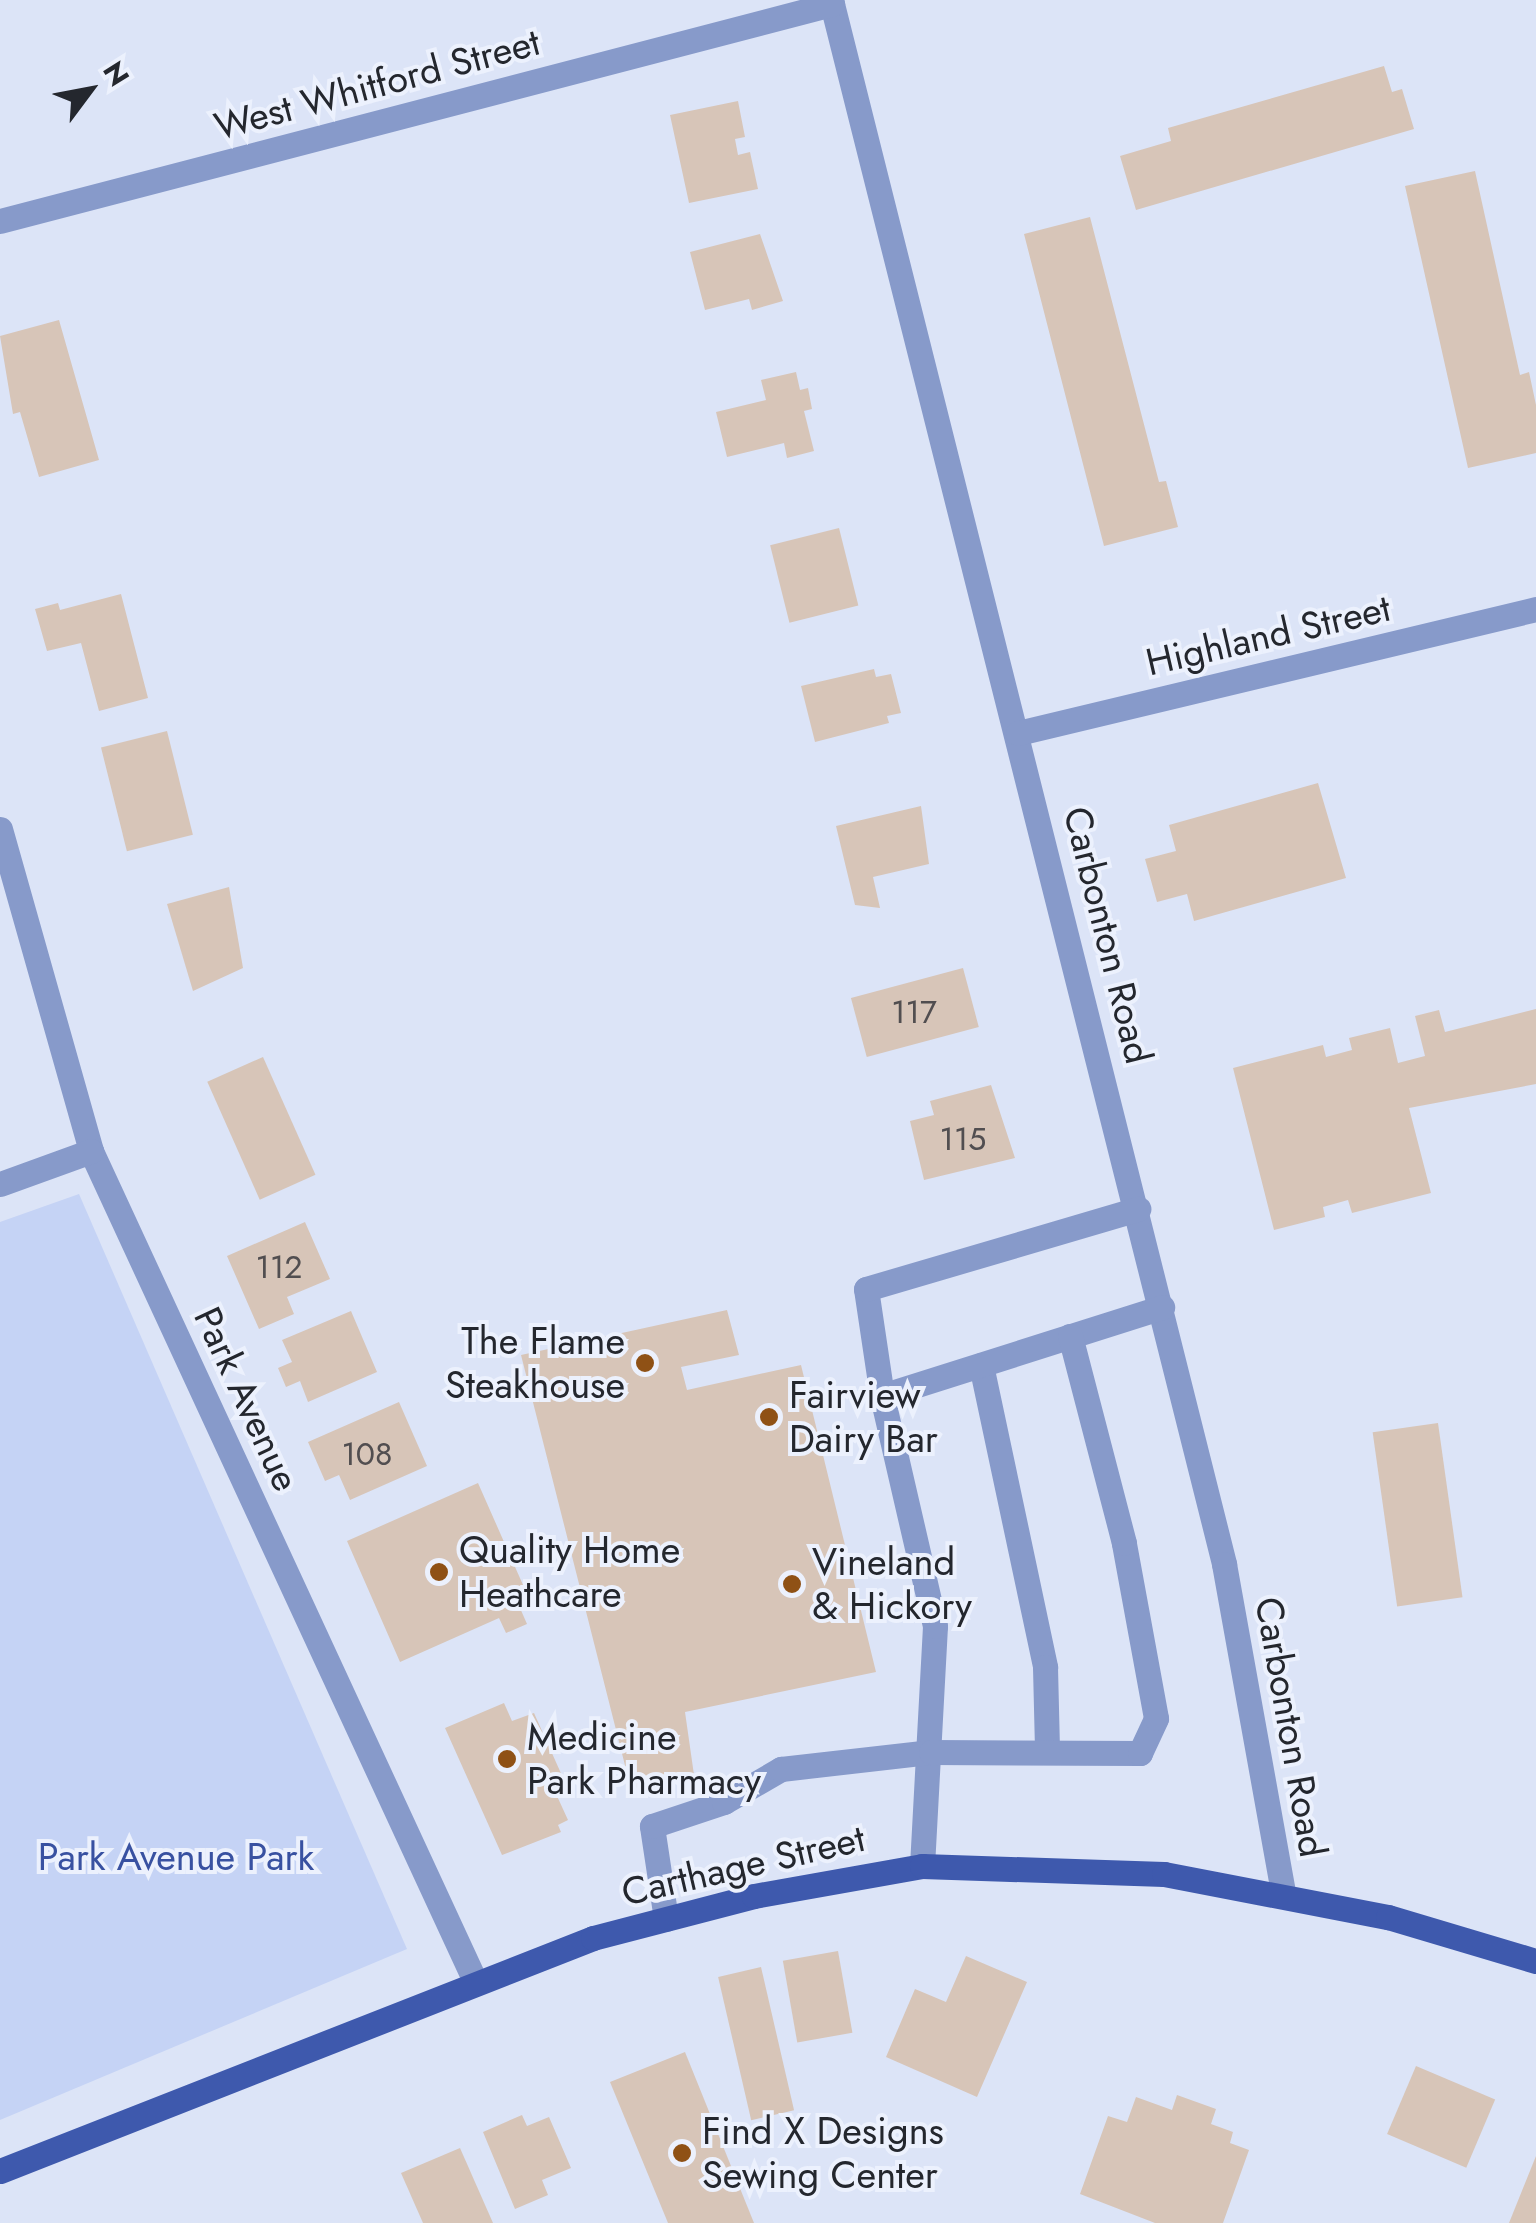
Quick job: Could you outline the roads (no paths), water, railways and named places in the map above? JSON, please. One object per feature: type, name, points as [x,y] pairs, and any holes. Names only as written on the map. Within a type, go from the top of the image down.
[{"type":"main road","name":"Carthage Street","points":[[0,2170],[476,1983],[666,1919],[828,1880],[922,1866],[1085,1867],[1284,1896],[1536,1961]]},
{"type":"street","name":"West Whitford Street","points":[[0,221],[831,2]]},
{"type":"street","name":"Carbonton Road","points":[[831,2],[1138,1209],[1224,1564],[1284,1896]]},
{"type":"street","name":"Highland Street","points":[[1018,733],[1536,610]]},
{"type":"street","name":"Park Avenue","points":[[0,829],[91,1150],[476,1983]]},
{"type":"street","points":[[0,1184],[91,1150]]},
{"type":"street","points":[[922,1866],[935,1626],[882,1396],[866,1289],[1138,1209]]},
{"type":"street","points":[[882,1396],[1162,1307]]},
{"type":"street","points":[[666,1919],[652,1826],[724,1802],[781,1768],[931,1752],[1140,1753],[1156,1718],[1124,1543],[1070,1336]]},
{"type":"street","points":[[981,1364],[1045,1667],[1047,1751]]},
{"type":"place","name":"The Flame Steakhouse","points":[[645,1363]]},
{"type":"place","name":"Fairview Dairy Bar","points":[[769,1417]]},
{"type":"place","name":"Quality Home Heathcare","points":[[439,1572]]},
{"type":"place","name":"Vineland & Hickory","points":[[792,1584]]},
{"type":"place","name":"Medicine Park Pharmacy","points":[[507,1759]]},
{"type":"place","name":"Find X Designs Sewing Center","points":[[682,2153]]},
{"type":"park label","name":"Park Avenue Park","points":[[176,1857]]}]
